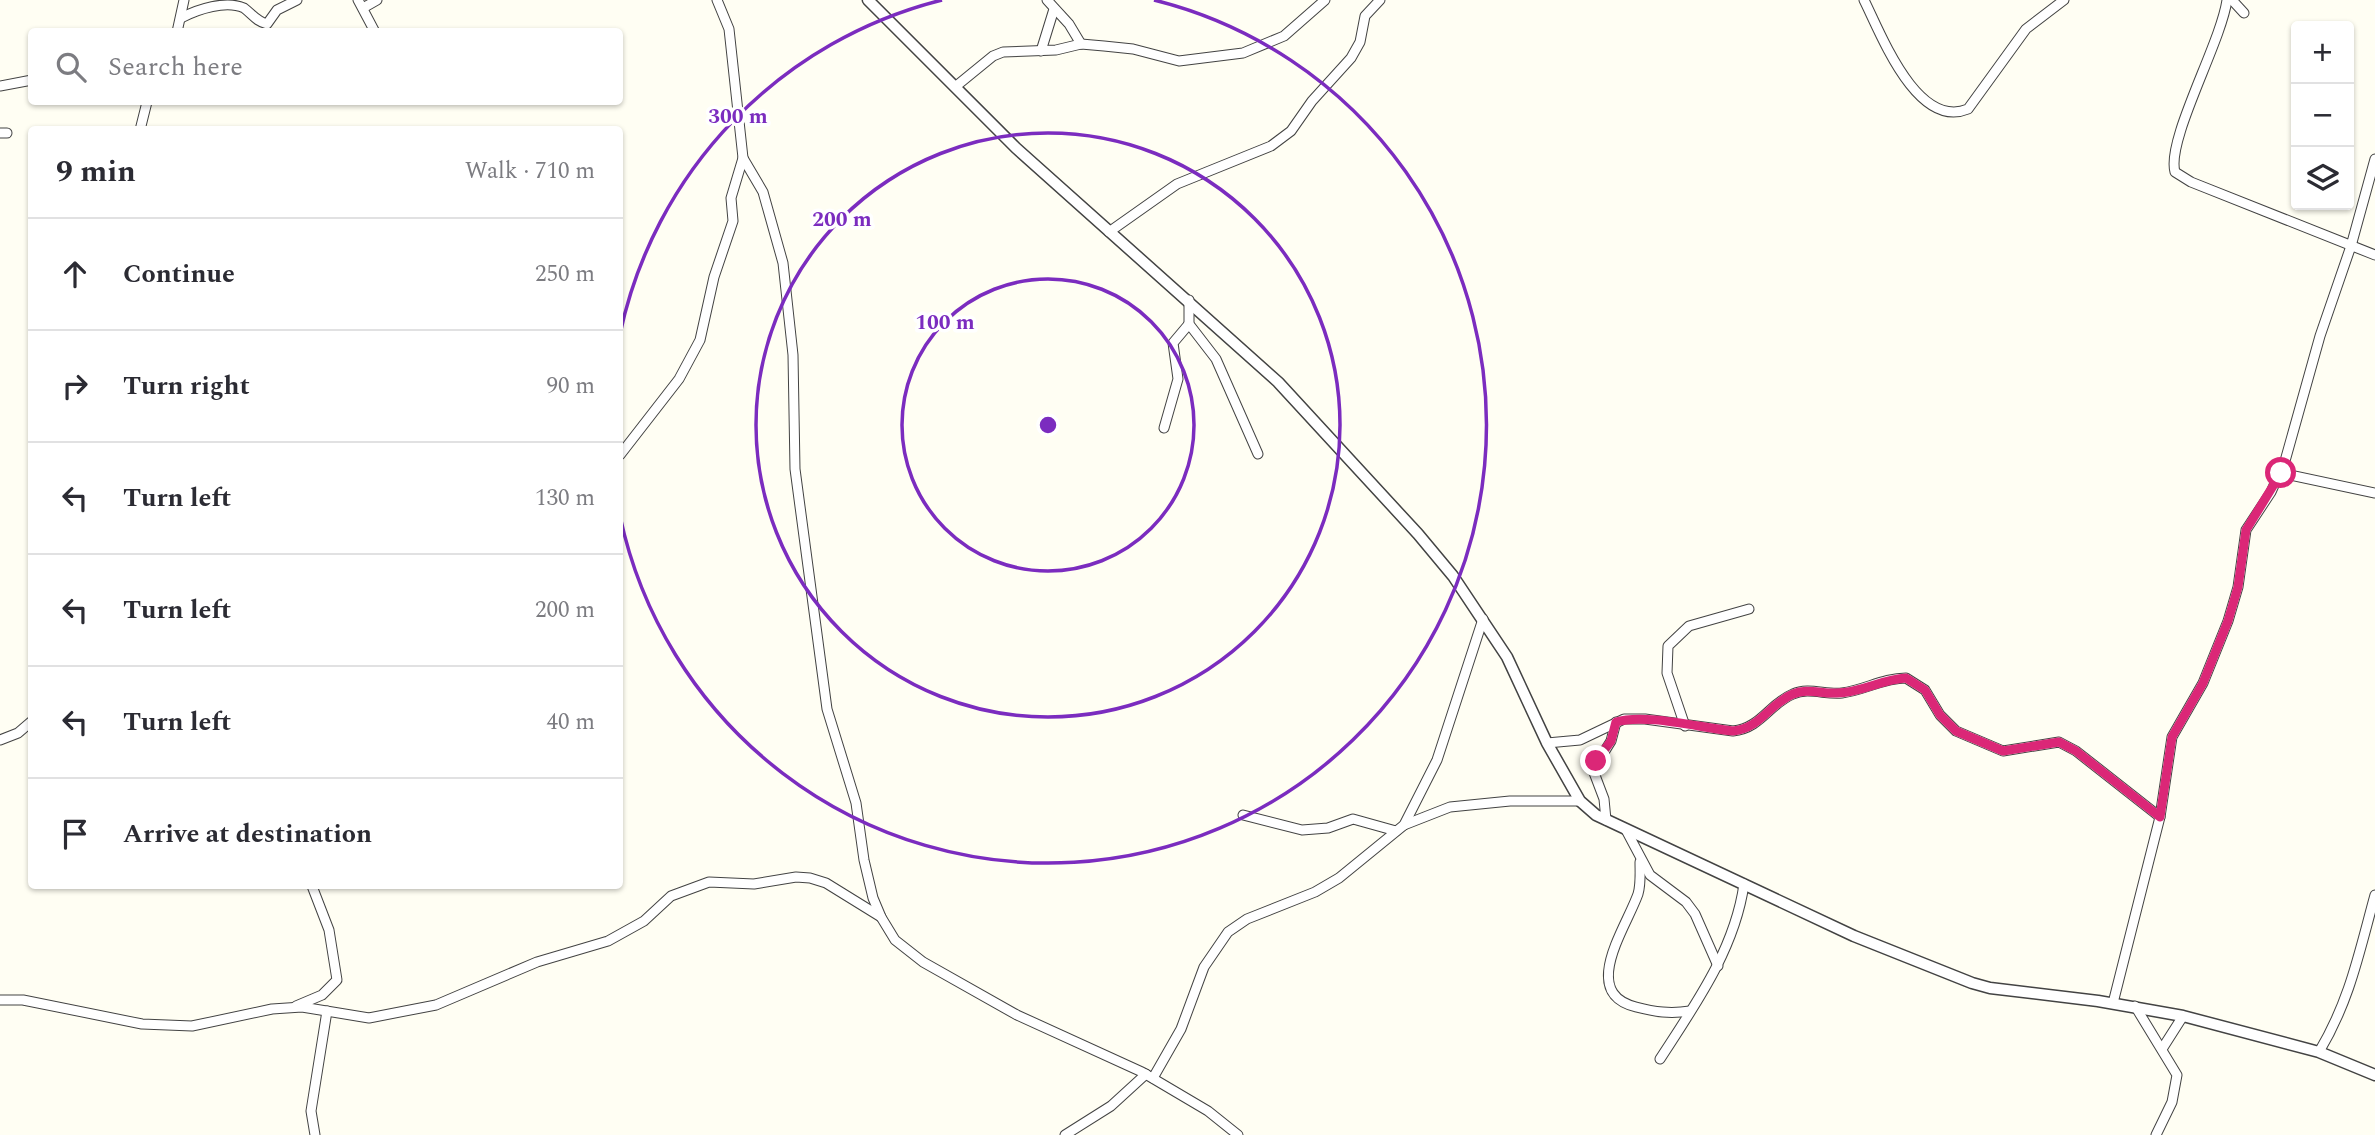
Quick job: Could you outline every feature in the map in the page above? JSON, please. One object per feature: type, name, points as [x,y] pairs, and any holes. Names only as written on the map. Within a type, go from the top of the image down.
[{"type":"street","points":[[178,28],[184,0]]},
{"type":"street","points":[[181,18],[224,2],[242,6],[258,22],[267,24],[277,10],[297,0]]},
{"type":"street","points":[[373,28],[361,4],[377,0]]},
{"type":"street","points":[[623,451],[679,379],[700,340],[714,277],[733,221],[731,198],[743,158],[729,29],[717,0]]},
{"type":"street","points":[[868,0],[1016,148],[1278,382],[1351,458],[1418,534],[1483,619],[1507,657],[1547,743],[1580,801],[1606,820],[1914,962],[1972,983],[2051,998],[2113,1003],[2183,1016],[2319,1052],[2375,1075]]},
{"type":"street","points":[[1047,0],[1069,24],[1081,44]]},
{"type":"street","points":[[956,87],[993,56],[1003,52],[1041,51],[1081,44],[1133,49],[1179,61],[1243,53],[1284,36],[1325,0]]},
{"type":"street","points":[[1109,232],[1177,184],[1271,146],[1291,131],[1312,101],[1351,58],[1360,42],[1365,16],[1380,0]]},
{"type":"street","points":[[1864,0],[1903,75],[1923,99],[1951,113],[1968,109],[2026,29],[2064,0]]},
{"type":"street","points":[[2244,13],[2229,0],[2219,36],[2183,125],[2174,160],[2175,172],[2191,182],[2375,255]]},
{"type":"street","points":[[1041,51],[1054,9]]},
{"type":"street","points":[[0,86],[28,81]]},
{"type":"street","points":[[141,126],[146,105]]},
{"type":"street","points":[[743,158],[763,192],[783,263],[793,355],[795,469],[827,709],[856,803],[864,860],[873,898],[881,916],[895,940],[923,962],[1017,1016],[1149,1076],[1208,1111],[1238,1135]]},
{"type":"street","points":[[2113,1003],[2160,817],[2172,737],[2203,683],[2228,621],[2238,587],[2246,530],[2281,473],[2375,159]]},
{"type":"street","points":[[1189,300],[1189,324],[1216,359],[1258,454]]},
{"type":"street","points":[[1164,428],[1178,379],[1173,343],[1189,324]]},
{"type":"street","points":[[2281,473],[2375,493]]},
{"type":"street","points":[[1685,726],[1667,673],[1668,646],[1689,626],[1749,609]]},
{"type":"street","points":[[1400,828],[1437,760],[1483,619]]},
{"type":"street","points":[[1547,743],[1580,740],[1616,722],[1644,719],[1685,726],[1746,730],[1758,723],[1781,701],[1798,692],[1846,692],[1880,681],[1906,678],[1925,690],[1940,715],[1956,731],[2003,751],[2059,742],[2076,751],[2160,817]]},
{"type":"street","points":[[1606,820],[1604,799],[1593,770],[1611,741],[1616,722]]},
{"type":"street","points":[[0,740],[18,733],[28,724]]},
{"type":"street","points":[[1065,1135],[1111,1106],[1149,1076],[1181,1029],[1204,967],[1228,932],[1247,919],[1315,892],[1339,878],[1400,828],[1450,807],[1510,801],[1580,801]]},
{"type":"street","points":[[1242,815],[1302,830],[1328,828],[1353,819],[1379,829],[1400,828]]},
{"type":"street","points":[[1626,830],[1640,862],[1650,875],[1686,902],[1706,936],[1717,966]]},
{"type":"street","points":[[1640,862],[1639,890],[1613,955],[1608,984],[1615,998],[1623,1004],[1671,1014],[1690,1011]]},
{"type":"street","points":[[294,1007],[369,1018],[436,1005],[537,962],[608,941],[644,921],[671,896],[709,882],[754,884],[796,877],[810,878],[826,883],[881,916]]},
{"type":"street","points":[[1660,1059],[1717,966],[1740,907],[1744,884]]},
{"type":"street","points":[[0,1000],[23,1000],[142,1024],[192,1027],[294,1007],[322,995],[337,980],[338,969],[329,930],[313,889]]},
{"type":"street","points":[[2319,1052],[2353,983],[2375,895]]},
{"type":"street","points":[[2135,1006],[2177,1074],[2172,1102],[2156,1135]]},
{"type":"street","points":[[315,1135],[311,1111],[327,1011]]},
{"type":"street","points":[[2162,1049],[2183,1016]]},
{"type":"route","points":[[1596,761],[1611,741],[1616,722],[1625,719],[1733,731],[1746,730],[1758,723],[1781,701],[1798,692],[1836,694],[1892,678],[1906,678],[1917,682],[1925,690],[1940,715],[1956,731],[2003,751],[2059,742],[2076,751],[2160,817],[2172,737],[2203,683],[2234,606],[2246,530],[2281,473]]}]
